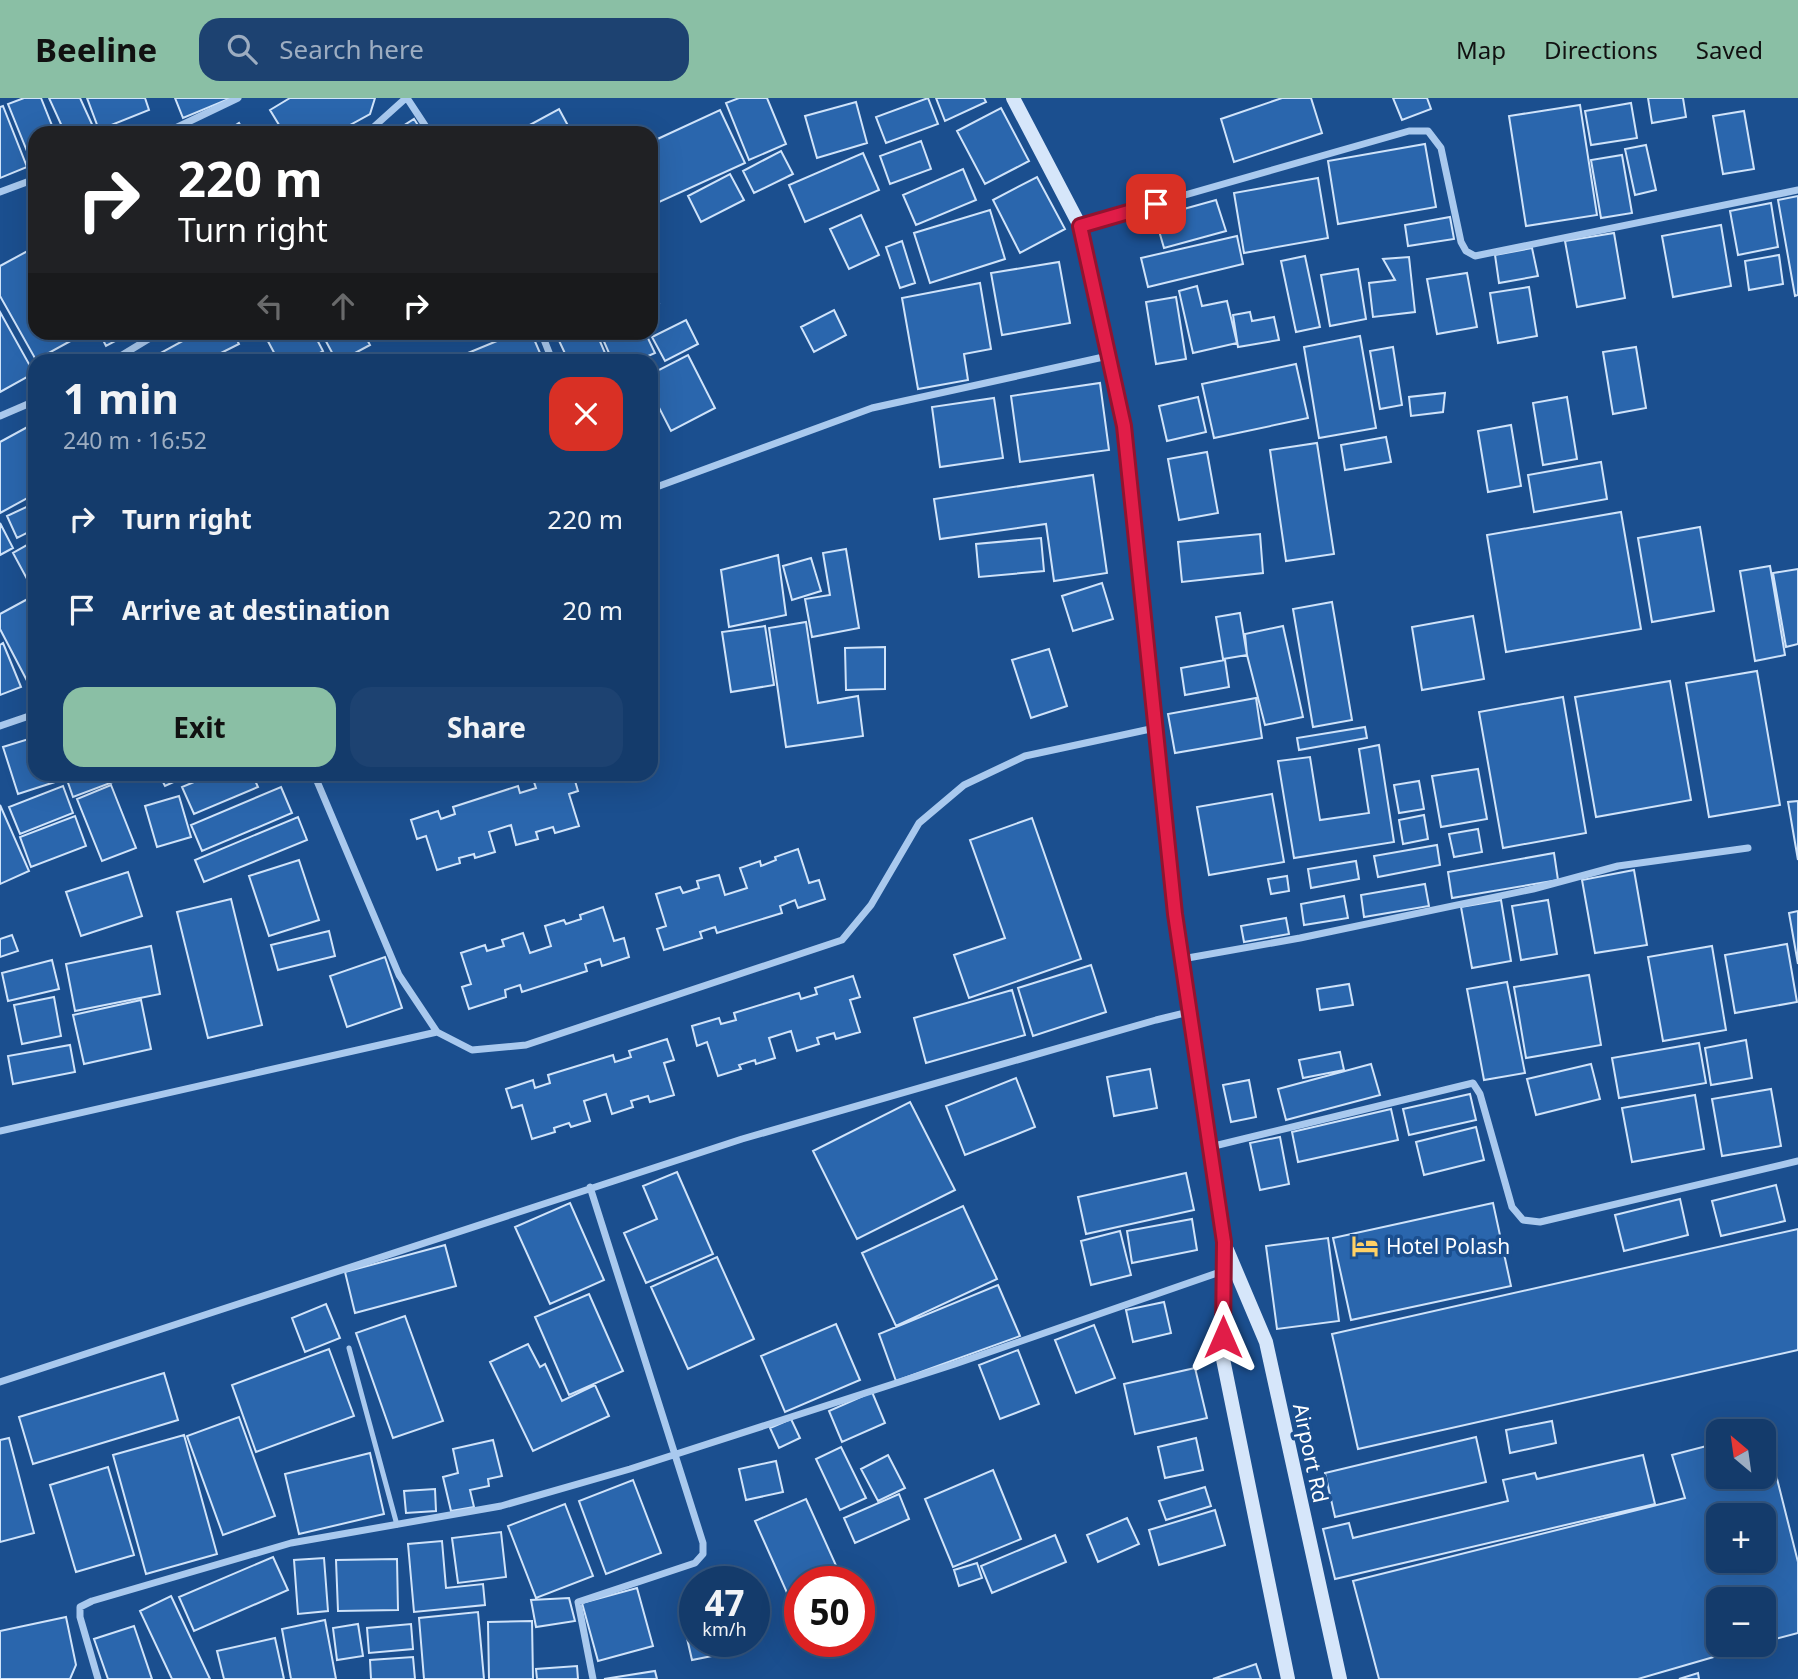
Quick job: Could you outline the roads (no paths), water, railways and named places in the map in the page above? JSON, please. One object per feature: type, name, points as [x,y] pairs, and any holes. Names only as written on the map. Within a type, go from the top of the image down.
[{"type":"main road","name":"Airport Rd","points":[[1013,98],[1080,226],[1124,426],[1181,959],[1224,1242],[1223,1359],[1288,1679]]},
{"type":"main road","name":"Airport Rd","points":[[1224,1242],[1265,1342],[1339,1679]]},
{"type":"street","points":[[180,126],[238,98]]},
{"type":"street","points":[[375,126],[406,98],[425,126]]},
{"type":"street","points":[[1080,226],[1409,131],[1428,131],[1441,148],[1461,242],[1466,251],[1475,256],[1798,190]]},
{"type":"street","points":[[0,192],[28,182]]},
{"type":"street","points":[[124,354],[147,340]]},
{"type":"street","points":[[658,486],[872,408],[1108,356]]},
{"type":"street","points":[[0,416],[28,404]]},
{"type":"street","points":[[0,726],[28,716]]},
{"type":"street","points":[[317,781],[400,975],[438,1032],[472,1050],[526,1045],[842,940],[871,905],[919,823],[964,785],[1025,757],[1155,728]]},
{"type":"street","points":[[1181,959],[1300,938],[1510,894],[1618,866],[1748,848]]},
{"type":"street","points":[[0,1382],[742,1139],[1189,1012]]},
{"type":"street","points":[[0,1130],[438,1032]]},
{"type":"street","points":[[1209,1147],[1473,1083],[1480,1094],[1513,1207],[1523,1220],[1540,1222],[1798,1161]]},
{"type":"street","points":[[590,1187],[703,1543],[703,1554],[695,1563],[578,1602],[593,1679]]},
{"type":"street","points":[[98,1679],[80,1617],[80,1607],[92,1601],[291,1543],[501,1506],[674,1455],[955,1364],[1224,1271]]},
{"type":"lane","points":[[348,1348],[397,1525]]},
{"type":"place","name":"Hotel Polash","points":[[1365,1246]]}]
